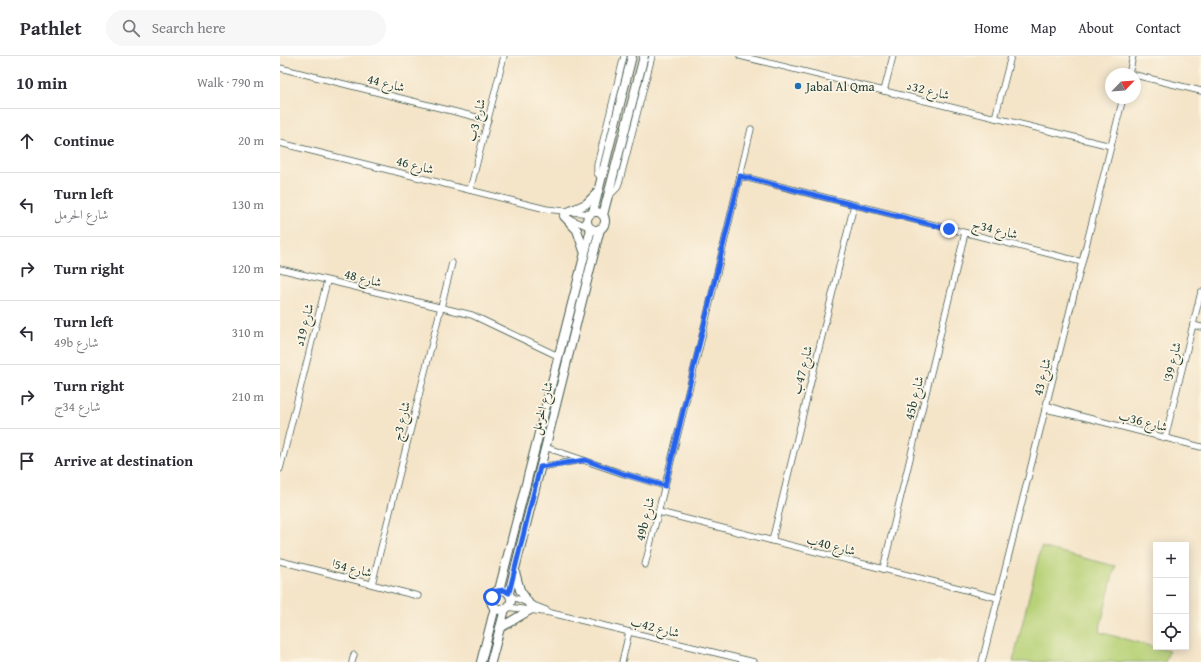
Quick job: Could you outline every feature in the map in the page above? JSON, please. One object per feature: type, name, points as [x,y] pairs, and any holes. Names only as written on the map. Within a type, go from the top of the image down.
[{"type":"street","name":"شارع 3ب","points":[[470,190],[504,56]]},
{"type":"street","points":[[602,179],[597,173],[597,165],[624,56]]},
{"type":"street","points":[[632,56],[602,179],[592,213],[587,221],[590,228],[600,230],[605,224],[603,215],[644,56]]},
{"type":"street","points":[[608,197],[616,188],[620,180],[652,56]]},
{"type":"street","name":"شارع 32د","points":[[740,56],[1111,146]]},
{"type":"street","points":[[771,63],[772,56]]},
{"type":"street","points":[[884,91],[893,56]]},
{"type":"street","points":[[995,118],[1010,56]]},
{"type":"street","points":[[1132,68],[1133,56]]},
{"type":"street","name":"شارع 44","points":[[280,68],[488,120]]},
{"type":"street","points":[[1141,76],[1201,91]]},
{"type":"street","name":"شارع 43","points":[[982,662],[1122,104]]},
{"type":"street","name":"49b شارع","points":[[645,565],[751,129]]},
{"type":"street","name":"شارع 46","points":[[280,143],[566,214],[590,228]]},
{"type":"street","name":"شارع 34ج","points":[[740,176],[1082,262]]},
{"type":"street","points":[[584,254],[582,242],[577,230],[566,214],[586,204],[599,190]]},
{"type":"street","name":"شارع 47ب","points":[[772,541],[854,205]]},
{"type":"street","points":[[592,213],[599,212],[603,215]]},
{"type":"street","name":"شارع 46","points":[[566,214],[592,213]]},
{"type":"street","name":"شارع الحرمل","points":[[500,590],[590,228]]},
{"type":"street","name":"شارع الحرمل","points":[[509,595],[600,230]]},
{"type":"street","name":"45b شارع","points":[[883,569],[965,233]]},
{"type":"street","name":"شارع 3ج","points":[[372,584],[452,263]]},
{"type":"street","name":"شارع 48","points":[[280,269],[441,309],[472,315],[512,336],[558,356]]},
{"type":"street","name":"شارع 19د","points":[[280,469],[327,280]]},
{"type":"street","name":"شارع 39ا","points":[[1165,438],[1201,292]]},
{"type":"street","points":[[1193,325],[1201,327]]},
{"type":"street","name":"شارع 36ب","points":[[1046,407],[1068,415],[1080,416],[1201,447]]},
{"type":"street","points":[[545,447],[624,474],[665,486]]},
{"type":"street","points":[[540,467],[585,460]]},
{"type":"street","name":"شارع 40ب","points":[[659,512],[998,598]]},
{"type":"street","name":"شارع 54ا","points":[[280,561],[418,596]]},
{"type":"street","points":[[500,628],[530,607],[518,583],[515,568]]},
{"type":"street","points":[[481,662],[495,607],[492,604],[492,597],[500,590],[509,595],[510,602],[506,608],[491,662]]},
{"type":"street","name":"شارع 42ب","points":[[509,595],[530,607],[754,662]]},
{"type":"street","points":[[495,607],[506,608]]},
{"type":"street","name":"شارع 42ب","points":[[506,608],[530,607]]},
{"type":"street","points":[[622,662],[629,632]]},
{"type":"street","points":[[352,662],[354,655]]},
{"type":"green space","points":[[1041,547],[1115,566],[1099,632],[1153,647],[1153,650],[1169,651],[1165,662],[1013,662]]},
{"type":"place","name":"Jabal Al Qma","points":[[798,86]]},
{"type":"route","points":[[492,597],[497,591],[504,590],[509,593],[540,467],[585,460],[604,468],[665,486],[740,176],[949,229]]}]
